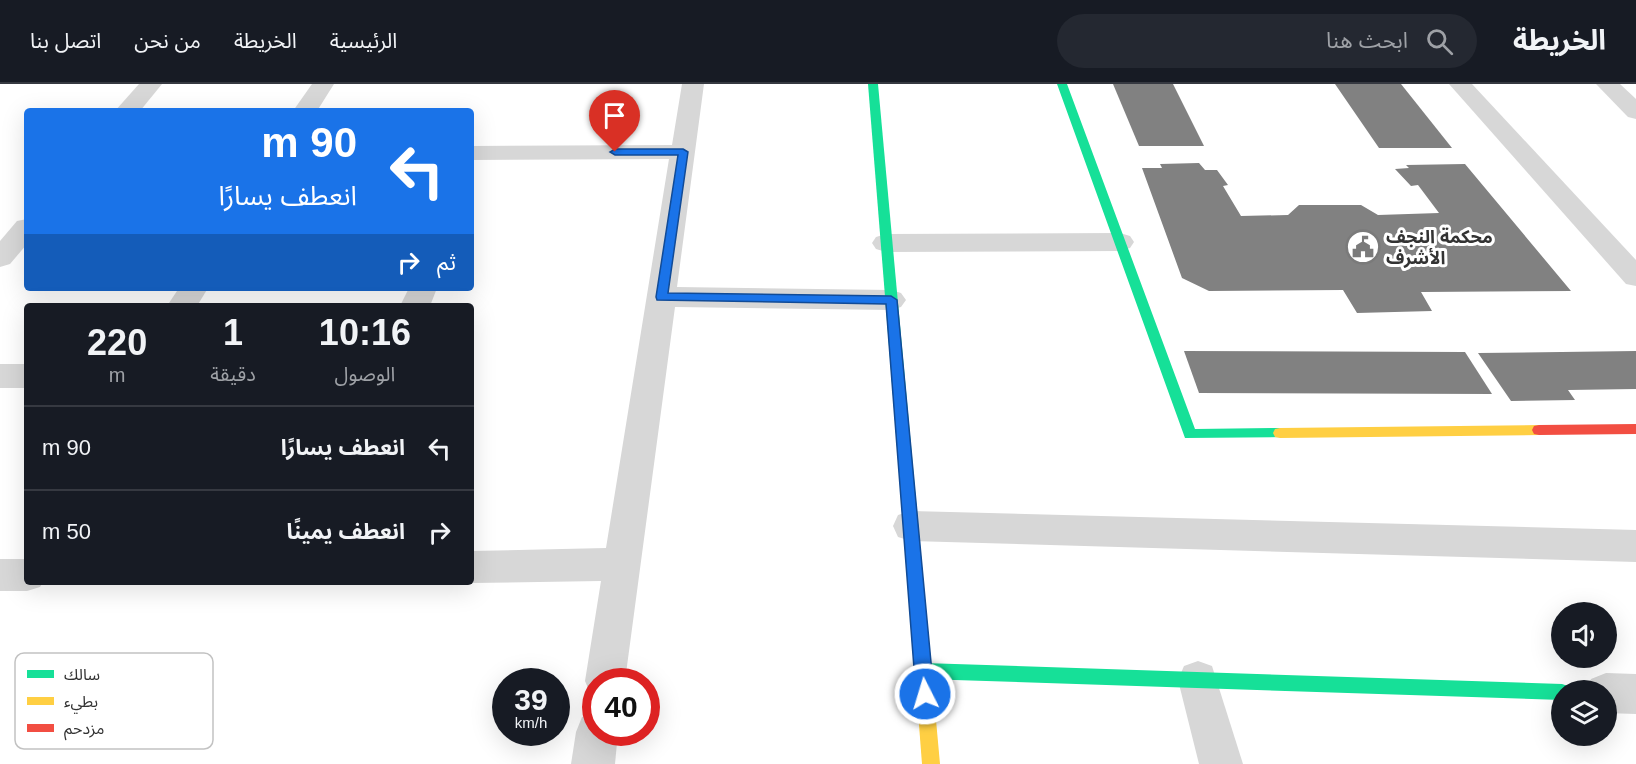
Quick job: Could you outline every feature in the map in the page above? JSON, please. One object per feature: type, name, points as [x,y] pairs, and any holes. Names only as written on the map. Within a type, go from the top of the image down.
[{"type":"street","points":[[130,108],[151,84]]},
{"type":"street","points":[[307,108],[323,84]]},
{"type":"street","points":[[607,668],[693,84]]},
{"type":"street","points":[[873,84],[931,764]]},
{"type":"street","points":[[1062,84],[1190,434],[1636,429]]},
{"type":"street","points":[[1460,84],[1636,277]]},
{"type":"street","points":[[1607,84],[1636,112]]},
{"type":"street","points":[[474,158],[683,152]]},
{"type":"street","points":[[2,253],[24,230]]},
{"type":"street","points":[[886,243],[1120,242]]},
{"type":"street","points":[[662,297],[891,300]]},
{"type":"street","points":[[0,376],[24,376]]},
{"type":"street","points":[[911,526],[1636,546]]},
{"type":"street","points":[[474,567],[622,564]]},
{"type":"street","points":[[0,575],[24,575]]},
{"type":"street","points":[[923,671],[1551,692]]},
{"type":"street","points":[[1198,680],[1221,764]]},
{"type":"street","points":[[1617,693],[1636,694]]},
{"type":"street","points":[[593,764],[595,746]]},
{"type":"building","points":[[1113,84],[1173,84],[1204,146],[1139,146]]},
{"type":"building","points":[[1335,84],[1401,84],[1452,148],[1379,148]]},
{"type":"building","points":[[1199,163],[1205,170],[1217,170],[1228,185],[1223,186],[1241,216],[1288,215],[1299,205],[1361,205],[1378,215],[1439,213],[1418,185],[1411,186],[1395,169],[1409,168],[1406,165],[1465,164],[1571,291],[1421,292],[1432,311],[1357,313],[1343,290],[1209,291],[1182,278],[1142,168],[1162,168],[1160,164]]},
{"type":"building","points":[[1184,351],[1465,352],[1492,394],[1199,393]]},
{"type":"building","points":[[1636,351],[1636,389],[1568,390],[1575,400],[1511,401],[1478,353]]},
{"type":"traffic: fast","points":[[873,84],[919,621]]},
{"type":"traffic: fast","points":[[1062,84],[1190,434],[1280,433]]},
{"type":"traffic: fast","points":[[923,671],[1551,692]]},
{"type":"traffic: slow","points":[[1280,433],[1539,430]]},
{"type":"traffic: slow","points":[[919,621],[931,764]]},
{"type":"traffic: jam","points":[[1539,430],[1636,429]]},
{"type":"place","name":"محكمة النجف الأشرف","points":[[1363,247]]},
{"type":"route","points":[[615,152],[683,152],[662,297],[891,300],[925,694]]}]
